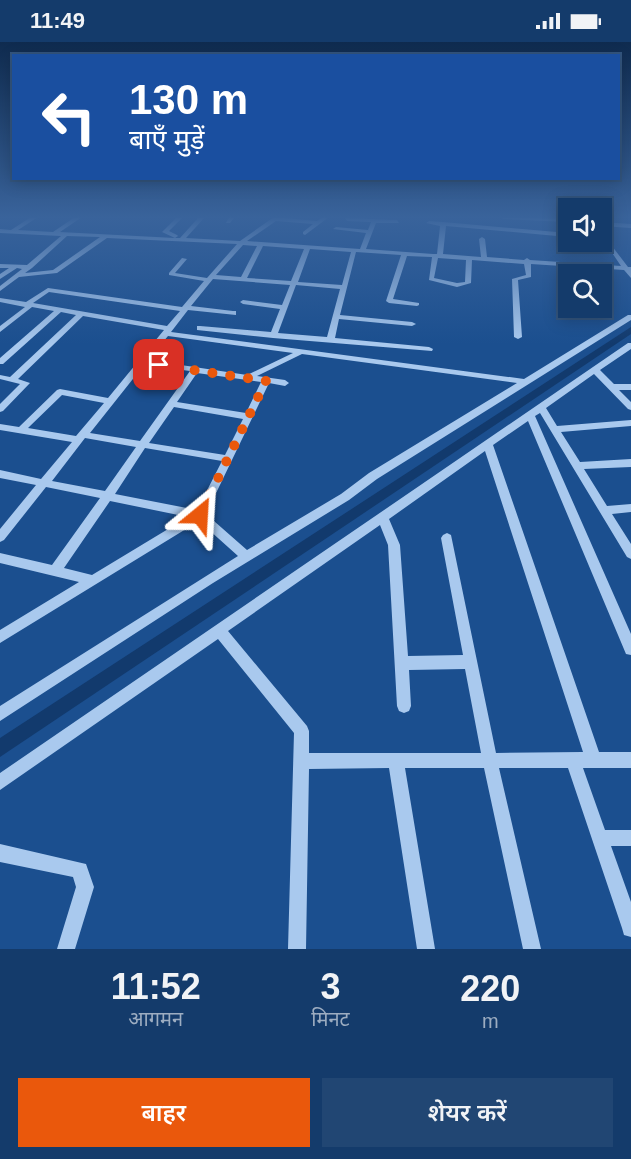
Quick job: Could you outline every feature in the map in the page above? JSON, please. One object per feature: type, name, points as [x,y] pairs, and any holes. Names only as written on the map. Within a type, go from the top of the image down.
[{"type":"street","points":[[0,289],[38,259]]},
{"type":"street","points":[[20,275],[55,272],[73,259]]},
{"type":"street","points":[[184,259],[171,274],[210,279],[243,279],[343,287]]},
{"type":"street","points":[[0,537],[82,438],[166,330],[227,259]]},
{"type":"street","points":[[243,279],[253,259]]},
{"type":"street","points":[[273,336],[303,259]]},
{"type":"street","points":[[330,340],[351,259]]},
{"type":"street","points":[[403,259],[389,302],[417,304]]},
{"type":"street","points":[[437,259],[431,279],[457,285],[468,283],[469,259]]},
{"type":"street","points":[[513,259],[628,268],[631,276]]},
{"type":"street","points":[[518,337],[516,279],[529,276],[527,260]]},
{"type":"street","points":[[0,266],[30,267]]},
{"type":"street","points":[[0,277],[15,267]]},
{"type":"street","points":[[0,330],[48,290],[233,313]]},
{"type":"street","points":[[0,300],[166,330],[527,382]]},
{"type":"street","points":[[243,302],[284,307]]},
{"type":"street","points":[[0,362],[58,311]]},
{"type":"street","points":[[13,379],[81,314]]},
{"type":"street","points":[[336,317],[412,324]]},
{"type":"street","points":[[0,714],[129,630],[631,317]]},
{"type":"street","points":[[200,328],[429,349]]},
{"type":"street","points":[[0,782],[631,345]]},
{"type":"street","points":[[247,378],[301,351]]},
{"type":"street","points":[[142,362],[285,383]]},
{"type":"street","points":[[55,571],[195,370]]},
{"type":"street","points":[[595,370],[631,407]]},
{"type":"street","points":[[0,377],[26,383],[0,409]]},
{"type":"street","points":[[0,637],[200,515],[266,381]]},
{"type":"street","points":[[611,387],[631,387]]},
{"type":"street","points":[[21,430],[60,392],[111,401]]},
{"type":"street","points":[[171,404],[249,417]]},
{"type":"street","points":[[541,407],[631,554]]},
{"type":"street","points":[[530,415],[627,630],[631,648]]},
{"type":"street","points":[[554,429],[631,423]]},
{"type":"street","points":[[0,427],[144,445],[229,459]]},
{"type":"street","points":[[488,444],[594,761]]},
{"type":"street","points":[[577,466],[631,463]]},
{"type":"street","points":[[0,474],[200,515],[247,557]]},
{"type":"street","points":[[603,510],[631,508]]},
{"type":"street","points":[[382,516],[394,545],[404,706]]},
{"type":"street","points":[[447,538],[490,761],[532,949]]},
{"type":"street","points":[[0,558],[92,580]]},
{"type":"street","points":[[219,630],[302,730],[297,949]]},
{"type":"street","points":[[401,663],[471,662]]},
{"type":"street","points":[[301,761],[631,760]]},
{"type":"street","points":[[396,761],[426,949]]},
{"type":"street","points":[[573,761],[631,928]]},
{"type":"street","points":[[600,838],[631,838]]},
{"type":"street","points":[[0,853],[80,870],[85,887],[66,949]]},
{"type":"waterway","points":[[0,748],[631,330]]},
{"type":"route","points":[[159,365],[266,381],[200,515]]}]
